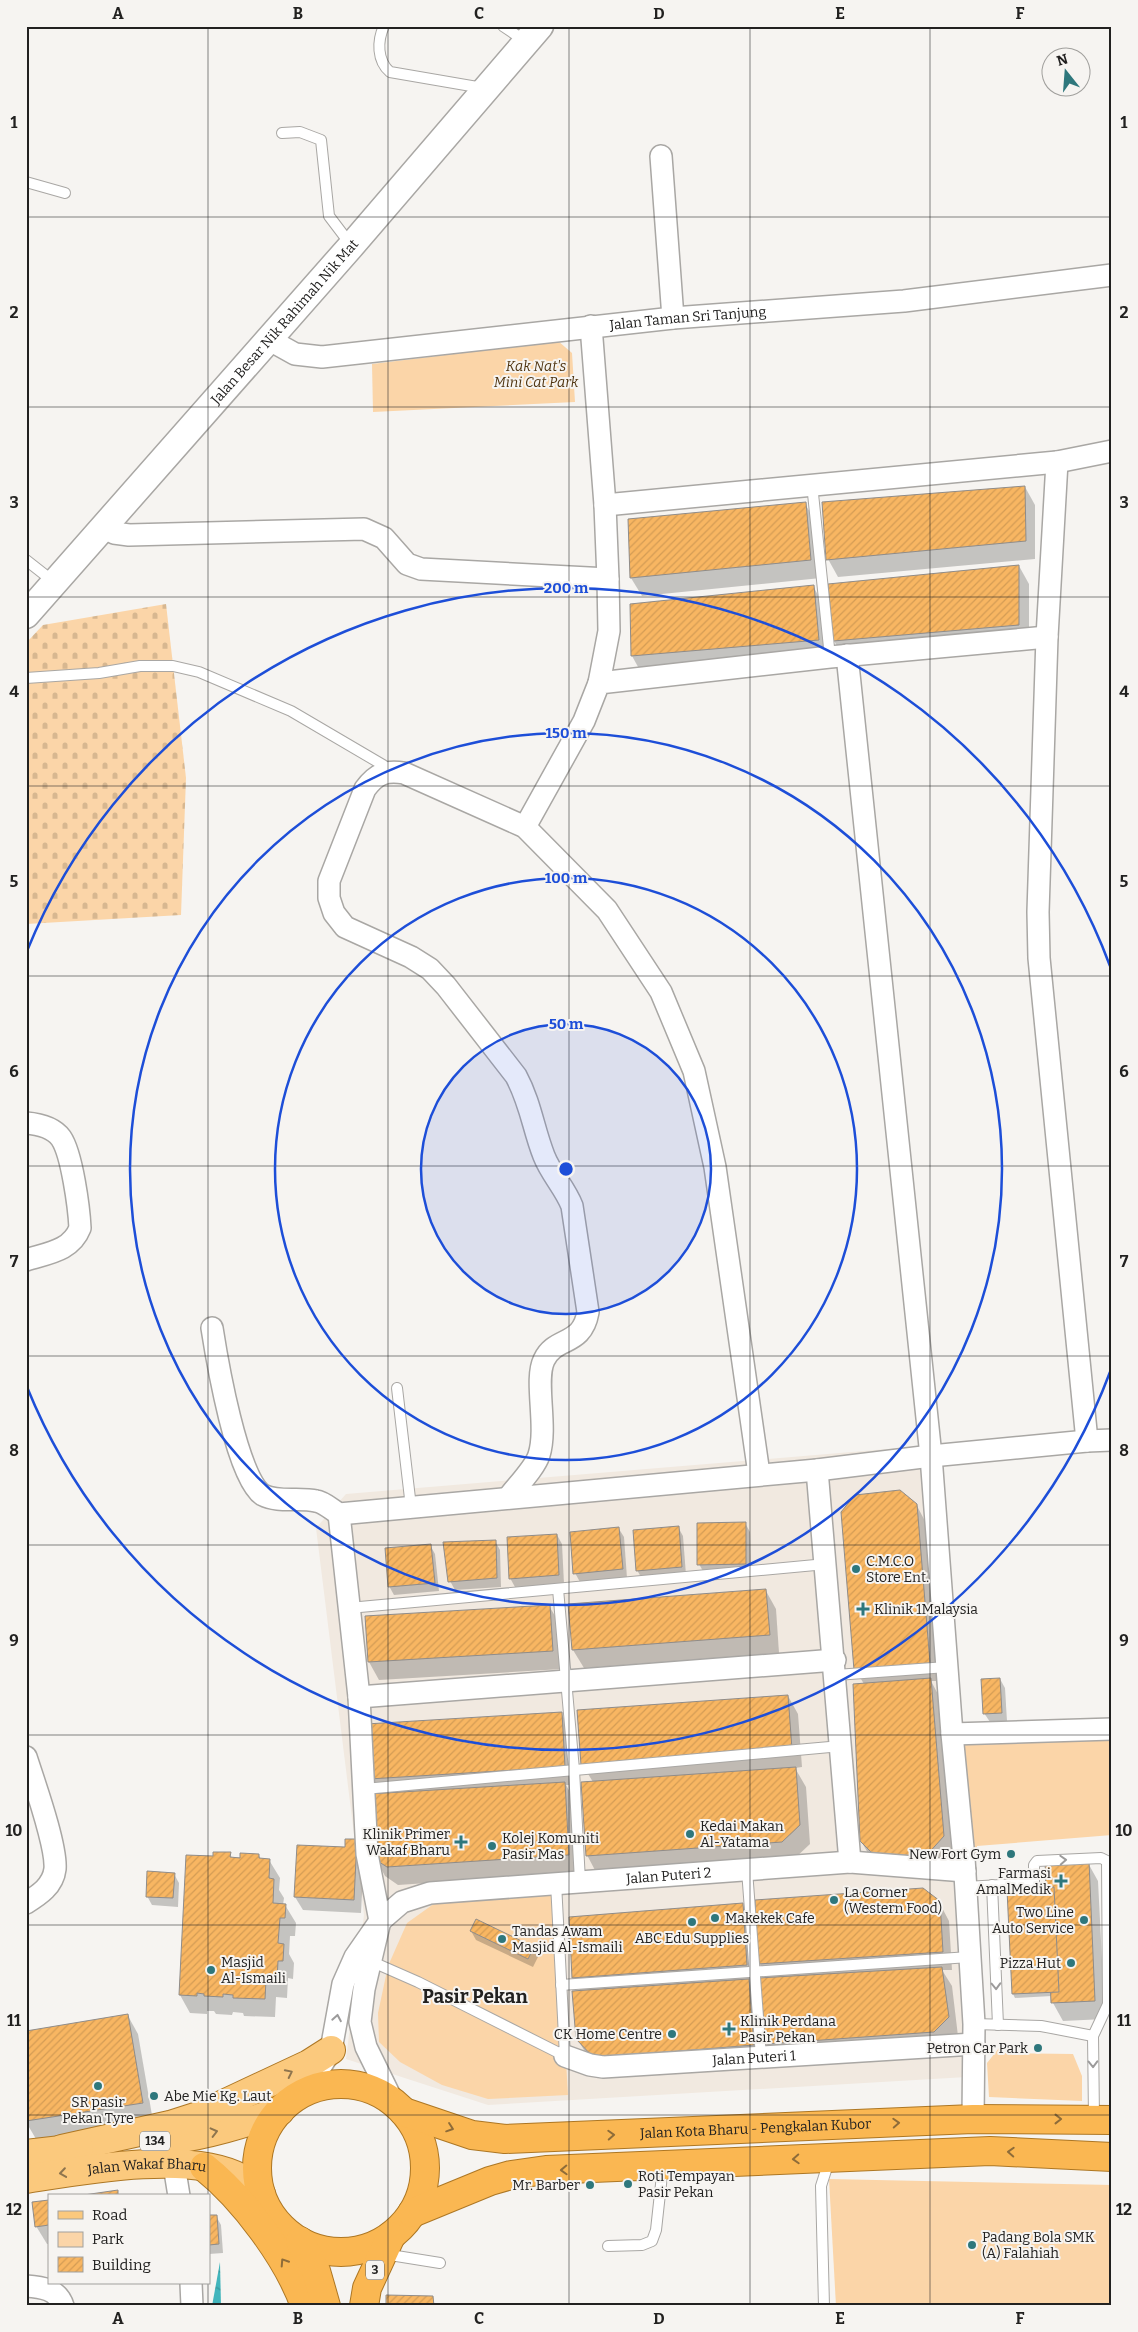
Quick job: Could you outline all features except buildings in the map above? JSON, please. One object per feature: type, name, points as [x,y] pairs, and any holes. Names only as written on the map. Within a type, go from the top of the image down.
[{"type":"highway","points":[[358,2085],[376,2091],[398,2106],[415,2126],[422,2143],[425,2179],[420,2197],[412,2213],[387,2245],[346,2251],[322,2250],[300,2241],[283,2229],[270,2213],[262,2194],[257,2173],[259,2150],[267,2129],[280,2110],[304,2093],[321,2086],[358,2085]]},
{"type":"highway","name":"Jalan Kota Bharu - Pengkalan Kubor","points":[[398,2106],[472,2135],[505,2139],[973,2119],[1103,2120]]},
{"type":"highway","points":[[412,2213],[511,2175],[546,2170],[990,2151],[1112,2157]]},
{"type":"highway","points":[[204,2167],[219,2179],[253,2219],[290,2273],[304,2306]]},
{"type":"highway","points":[[300,2241],[316,2271],[326,2306]]},
{"type":"highway","name":"3","points":[[364,2306],[367,2288],[387,2245]]},
{"type":"main road","points":[[62,2149],[170,2125],[198,2116],[309,2064],[331,2050]]},
{"type":"main road","name":"Jalan Wakaf Bharu","points":[[26,2154],[202,2135],[236,2126],[280,2110]]},
{"type":"main road","name":"Jalan Wakaf Bharu","points":[[26,2180],[118,2166],[174,2164],[204,2167],[241,2178],[262,2194]]},
{"type":"street","name":"Jalan Besar Nik Rahimah Nik Mat","points":[[26,615],[352,246],[533,34]]},
{"type":"street","points":[[661,156],[673,318]]},
{"type":"street","name":"Jalan Taman Sri Tanjung","points":[[268,339],[295,354],[322,357],[512,341],[591,326],[673,318],[904,301],[1112,275]]},
{"type":"street","points":[[525,827],[584,721],[599,683],[609,631],[605,504],[591,326]]},
{"type":"street","points":[[605,504],[1056,462],[1112,451]]},
{"type":"street","points":[[1056,462],[1047,638],[1038,912],[1039,958],[1088,1441]]},
{"type":"street","points":[[103,526],[114,533],[129,535],[364,529],[384,538],[407,564],[421,569],[608,579]]},
{"type":"street","points":[[599,683],[838,656],[1047,638]]},
{"type":"street","points":[[838,656],[931,1456],[965,1879],[974,2034],[973,2119]]},
{"type":"street","points":[[508,1498],[539,1457],[544,1435],[541,1373],[544,1360],[552,1350],[576,1337],[586,1326],[588,1312],[572,1206],[567,1193],[551,1171],[544,1155],[531,1108],[516,1076],[446,986],[430,969],[411,957],[345,927],[334,913],[329,898],[329,881],[336,862],[365,789],[374,777],[388,771],[404,773],[525,827],[607,910],[661,992],[694,1071],[715,1167],[759,1474]]},
{"type":"street","points":[[26,1123],[51,1129],[60,1137],[67,1151],[80,1228],[76,1239],[65,1247],[26,1260]]},
{"type":"street","points":[[212,1328],[226,1399],[244,1466],[252,1484],[263,1495],[278,1499],[300,1498],[318,1501],[339,1514],[817,1470],[931,1456],[1112,1440]]},
{"type":"street","points":[[817,1470],[850,1862]]},
{"type":"street","points":[[304,2093],[331,2050],[343,1984],[363,1959],[380,1921],[367,1854],[359,1697],[339,1514]]},
{"type":"street","points":[[359,1697],[566,1681],[835,1668]]},
{"type":"street","points":[[952,1734],[1112,1729]]},
{"type":"street","points":[[26,1757],[52,1845],[55,1870],[45,1891],[26,1903]]},
{"type":"street","name":"Jalan Puteri 2","points":[[380,1921],[402,1902],[430,1893],[580,1881],[850,1862],[965,1879]]},
{"type":"street","points":[[363,1959],[364,1988],[360,2022],[366,2047],[398,2106]]},
{"type":"street","name":"Jalan Puteri 1","points":[[565,2056],[599,2067],[761,2057],[974,2034]]},
{"type":"street","points":[[174,2164],[179,2194]]},
{"type":"street","points":[[191,2284],[192,2306]]},
{"type":"street","points":[[26,2286],[45,2287],[61,2299],[63,2306]]},
{"type":"lane","points":[[384,26],[381,35],[381,60],[390,72],[487,88]]},
{"type":"lane","points":[[503,26],[533,34]]},
{"type":"lane","points":[[282,132],[300,132],[321,140],[329,216],[352,246]]},
{"type":"lane","points":[[26,182],[65,193]]},
{"type":"lane","points":[[812,484],[838,656]]},
{"type":"lane","points":[[26,560],[54,583]]},
{"type":"lane","points":[[26,678],[99,673],[140,666],[173,666],[199,672],[291,711],[383,766],[388,771]]},
{"type":"lane","points":[[397,1388],[410,1507]]},
{"type":"lane","points":[[349,1608],[826,1564]]},
{"type":"lane","points":[[558,1589],[574,1770],[580,1881]]},
{"type":"lane","points":[[835,1668],[947,1667]]},
{"type":"lane","points":[[364,1789],[841,1746]]},
{"type":"lane","points":[[965,1879],[992,1885],[1034,1882],[1034,1864],[1037,1861],[1101,1858],[1107,1862],[1108,2004],[1093,2036],[1103,2120]]},
{"type":"lane","points":[[747,1870],[761,2057]]},
{"type":"lane","points":[[363,1959],[418,1982],[565,2056],[556,1883]]},
{"type":"lane","points":[[992,1885],[998,2024]]},
{"type":"lane","points":[[562,1986],[969,1957]]},
{"type":"lane","points":[[974,2034],[998,2024],[1041,2026],[1093,2036]]},
{"type":"lane","points":[[824,2306],[822,2186],[830,2157]]},
{"type":"lane","points":[[608,2246],[642,2246],[652,2241],[656,2230],[664,2165]]},
{"type":"lane","points":[[387,2245],[440,2263]]},
{"type":"shaded area","points":[[923,1446],[967,2077],[488,2105],[346,2059],[364,1915],[316,1528],[346,1494]]},
{"type":"green space","name":"Kak Nat's Mini Cat Park","points":[[558,341],[572,353],[575,402],[373,412],[372,364]]},
{"type":"green space","points":[[166,604],[186,778],[181,915],[26,924],[26,643],[43,625]]},
{"type":"green space","points":[[1112,1729],[1112,1835],[977,1846],[977,1859],[964,1858],[952,1734]]},
{"type":"green space","points":[[556,1895],[568,2095],[488,2099],[442,2085],[400,2062],[379,2042],[378,2013],[388,1966],[407,1923],[435,1903]]},
{"type":"green space","points":[[1003,2043],[1003,2053],[1073,2054],[1082,2076],[1082,2101],[989,2097],[987,2063]]},
{"type":"green space","name":"Padang Bola SMK (A) Falahiah","points":[[829,2179],[1112,2185],[1112,2306],[836,2306]]},
{"type":"water","points":[[220,2262],[221,2306],[212,2306]]},
{"type":"place","name":"C.M.C.O Store Ent.","points":[[856,1569]]},
{"type":"place","name":"Klinik 1Malaysia","points":[[863,1609]]},
{"type":"place","name":"Kedai Makan Al-Yatama","points":[[690,1834]]},
{"type":"place","name":"Klinik Primer Wakaf Bharu","points":[[461,1842]]},
{"type":"place","name":"Kolej Komuniti Pasir Mas","points":[[492,1846]]},
{"type":"place","name":"New Fort Gym","points":[[1011,1854]]},
{"type":"place","name":"Farmasi AmalMedik","points":[[1061,1881]]},
{"type":"place","name":"La Corner (Western Food)","points":[[834,1900]]},
{"type":"place","name":"Makekek Cafe","points":[[715,1918]]},
{"type":"place","name":"Two Line Auto Service","points":[[1084,1920]]},
{"type":"place","name":"ABC Edu Supplies","points":[[692,1922]]},
{"type":"place","name":"Tandas Awam Masjid Al-Ismaili","points":[[502,1939]]},
{"type":"place","name":"Pizza Hut","points":[[1071,1963]]},
{"type":"place","name":"Masjid Al-Ismaili","points":[[211,1970]]},
{"type":"place","name":"Klinik Perdana Pasir Pekan","points":[[729,2029]]},
{"type":"place","name":"CK Home Centre","points":[[672,2034]]},
{"type":"place","name":"Petron Car Park","points":[[1038,2048]]},
{"type":"place","name":"SR pasir Pekan Tyre","points":[[98,2086]]},
{"type":"place","name":"Abe Mie Kg. Laut","points":[[154,2096]]},
{"type":"place","name":"Roti Tempayan Pasir Pekan","points":[[628,2184]]},
{"type":"place","name":"Mr. Barber","points":[[590,2185]]},
{"type":"place","name":"Padang Bola SMK (A) Falahiah","points":[[972,2245]]},
{"type":"district","name":"Pasir Pekan","points":[[475,1996]]}]
